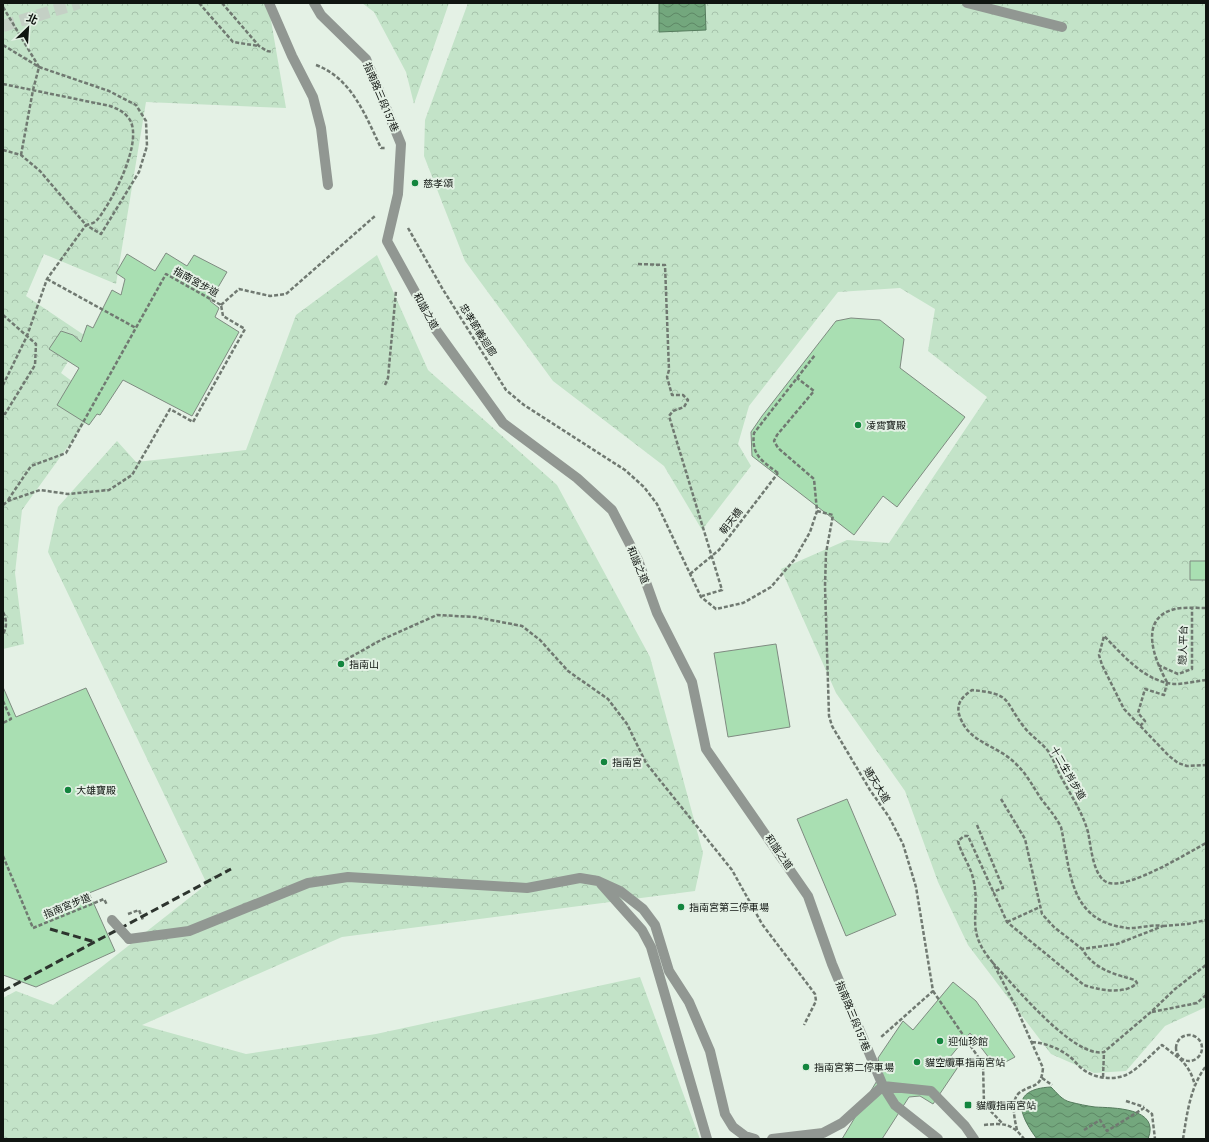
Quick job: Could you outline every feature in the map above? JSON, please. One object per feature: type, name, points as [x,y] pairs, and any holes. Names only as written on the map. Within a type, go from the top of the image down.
[{"type":"street","points":[[269,3],[292,56],[313,97],[321,128],[328,185]]},
{"type":"street","name":"指南路三段157巷","points":[[314,3],[321,15],[366,58],[401,144],[398,194],[394,210]]},
{"type":"street","points":[[967,3],[1062,27]]},
{"type":"street","name":"和諧之道","points":[[394,210],[387,241],[436,330],[503,423],[577,478],[612,510],[638,560],[657,613],[692,682],[706,749],[804,890],[832,964]]},
{"type":"street","points":[[112,920],[129,939],[189,931],[308,883],[348,877],[527,888],[580,878],[598,881],[620,891],[643,909],[655,925],[670,971],[690,1002],[710,1051],[725,1114],[733,1127],[745,1136],[754,1139]]},
{"type":"street","points":[[598,881],[642,930],[651,947],[707,1139]]},
{"type":"street","name":"指南路三段157巷","points":[[832,964],[883,1086],[895,1105],[938,1139]]},
{"type":"street","points":[[772,1139],[823,1133],[842,1123],[883,1086],[931,1091],[966,1126],[974,1139]]},
{"type":"path","points":[[199,3],[233,42],[259,46]]},
{"type":"path","points":[[222,3],[259,46],[267,51],[292,56],[319,66],[340,80],[356,98],[381,148],[401,144]]},
{"type":"path","points":[[3,7],[39,67],[33,90],[21,155]]},
{"type":"path","points":[[3,45],[39,67],[109,91],[136,105],[146,121],[146,146],[139,172],[102,234],[86,226],[40,171],[21,155],[3,150]]},
{"type":"path","points":[[3,84],[110,106],[122,111],[130,121],[134,139],[125,173],[96,222],[86,226],[47,279],[26,336],[3,385]]},
{"type":"path","points":[[221,304],[239,289],[270,296],[286,294],[382,210],[394,210]]},
{"type":"path","name":"忠孝節義迴廊","points":[[394,210],[400,214],[442,288],[506,390],[524,405],[625,470],[644,487],[657,504],[701,597]]},
{"type":"path","points":[[385,385],[388,378],[398,261]]},
{"type":"path","points":[[638,264],[666,265],[668,377],[672,395],[683,395],[688,400],[684,408],[673,411],[669,416],[722,590],[701,597]]},
{"type":"path","name":"指南宮步道","points":[[3,505],[8,501],[31,466],[66,453],[166,274],[221,304],[223,316],[245,329],[193,422],[170,409],[132,475],[109,490],[68,494],[40,490],[8,501]]},
{"type":"path","points":[[47,279],[136,328]]},
{"type":"path","points":[[3,315],[36,344],[35,365],[5,414],[3,413]]},
{"type":"path","points":[[701,597],[716,608],[742,603],[771,587],[794,560],[810,532],[817,511],[814,479],[778,448],[774,441],[777,435],[814,391],[797,378],[816,355]]},
{"type":"path","name":"朝天橋","points":[[690,574],[719,550],[778,473],[761,460],[755,452],[753,443],[754,433],[797,378]]},
{"type":"path","name":"通天大道","points":[[817,511],[833,515],[826,553],[825,586],[828,716],[870,790],[889,817],[903,844],[916,887],[933,991]]},
{"type":"path","name":"戀人平台","points":[[1157,664],[1178,674],[1192,669],[1192,608]]},
{"type":"path","points":[[1140,726],[1145,721],[1138,713],[1145,689],[1164,695],[1167,683],[1157,664],[1152,646],[1152,636],[1159,619],[1175,609],[1206,608]]},
{"type":"path","points":[[3,612],[6,618],[6,629],[3,634]]},
{"type":"path","points":[[340,663],[381,640],[436,616],[475,616],[497,620],[522,626],[540,640],[568,671],[608,699],[627,724],[646,763],[732,870],[762,924],[815,994],[816,1001],[804,1025]]},
{"type":"path","points":[[1206,680],[1177,684],[1167,683],[1152,677],[1136,667],[1104,636],[1099,655],[1102,665],[1124,709],[1169,756],[1178,763],[1198,767],[1206,765]]},
{"type":"path","name":"十二生肖步道","points":[[1206,843],[1169,863],[1121,884],[1109,883],[1104,880],[1096,870],[1088,831],[1081,812],[1049,752],[1025,728],[1009,702],[1000,695],[972,690],[961,698],[957,710],[962,722],[971,735],[1006,755],[1015,762],[1031,781],[1041,799],[1057,819],[1061,827],[1075,891],[1084,909],[1094,918],[1112,925],[1129,928],[1152,924],[1163,926],[1188,924],[1206,920]]},
{"type":"path","points":[[3,700],[11,720],[3,723]]},
{"type":"path","points":[[1001,799],[1025,839],[1042,914],[1054,927],[1082,949],[1088,958],[1101,968],[1136,982],[1132,988],[1126,990],[1093,988],[1084,985],[1007,922],[968,836],[964,836],[958,841],[961,853],[973,877],[975,892],[974,926],[977,939],[983,951],[1030,1005],[1075,1044],[1096,1054],[1104,1052],[1151,1012],[1175,989],[1206,965]]},
{"type":"path","points":[[977,825],[1003,888],[993,892]]},
{"type":"path","name":"指南宮步道","points":[[3,856],[33,928],[104,899],[112,920]]},
{"type":"path","points":[[1007,922],[1040,907]]},
{"type":"path","points":[[112,920],[139,910],[150,936]]},
{"type":"path","name":"十二生肖步道","points":[[1082,949],[1117,944],[1163,926]]},
{"type":"path","points":[[993,963],[1032,1042],[1043,1068],[1042,1078],[1037,1084],[1019,1094],[1015,1098],[1014,1116],[1017,1130],[1024,1139]]},
{"type":"path","points":[[867,1050],[933,991],[983,1064],[984,1104],[1002,1123],[1017,1130]]},
{"type":"path","points":[[1151,1012],[1197,1002],[1206,995]]},
{"type":"path","points":[[1032,1042],[1047,1044],[1070,1056],[1081,1068],[1094,1076],[1112,1078],[1127,1074],[1162,1045],[1182,1060],[1187,1062],[1194,1061],[1199,1057],[1204,1046],[1200,1040],[1190,1034],[1179,1038],[1176,1044],[1176,1050],[1182,1060],[1192,1072],[1195,1086]]},
{"type":"path","points":[[1103,1077],[1104,1052]]},
{"type":"path","points":[[1183,1139],[1190,1102],[1195,1086],[1206,1066]]},
{"type":"path","points":[[1042,1078],[1052,1085]]},
{"type":"path","points":[[1126,1101],[1144,1108],[1152,1114],[1155,1139]]},
{"type":"path","points":[[1084,1130],[1100,1120],[1107,1131],[1144,1108]]},
{"type":"path","points":[[966,1126],[1002,1123]]},
{"type":"green space","points":[[3,3],[268,3],[286,108],[146,102],[116,284],[44,254],[26,296],[84,335],[61,373],[100,402],[22,510],[15,573],[24,644],[3,649]]},
{"type":"green space","points":[[362,3],[449,3],[414,104],[406,72],[374,12]]},
{"type":"green space","points":[[468,3],[659,3],[659,31],[706,30],[705,3],[1206,3],[1206,1007],[1165,1026],[1126,1071],[1094,1073],[1051,1054],[968,945],[938,882],[905,791],[836,693],[781,569],[847,540],[889,543],[987,397],[928,351],[935,309],[900,288],[838,292],[749,406],[738,444],[751,466],[702,530],[664,466],[553,381],[465,261],[424,156],[425,120]]},
{"type":"green space","points":[[377,255],[428,370],[557,485],[650,657],[703,853],[695,891],[342,937],[142,1025],[246,1054],[376,1034],[640,977],[700,1139],[3,1139],[3,998],[16,991],[53,1005],[207,884],[48,552],[58,507],[117,441],[136,462],[246,450],[296,315]]},
{"type":"water","points":[[659,3],[705,3],[706,30],[659,32]]},
{"type":"water","points":[[1051,1087],[1062,1098],[1070,1102],[1095,1107],[1123,1109],[1133,1111],[1141,1115],[1148,1121],[1150,1128],[1148,1139],[1037,1139],[1022,1113],[1023,1098],[1029,1093],[1038,1089]]},
{"type":"building","points":[[166,253],[187,266],[194,255],[227,272],[210,301],[219,308],[215,317],[239,332],[192,416],[123,380],[100,415],[97,414],[89,425],[57,405],[79,368],[49,349],[61,331],[73,335],[81,342],[87,325],[93,328],[112,290],[121,295],[125,279],[116,273],[127,254],[155,271]]},
{"type":"building","name":"凌霄寶殿","points":[[851,318],[880,320],[904,339],[900,368],[965,417],[897,507],[883,496],[854,535],[752,456],[751,432],[836,321]]},
{"type":"building","points":[[1190,561],[1206,561],[1206,580],[1190,580]]},
{"type":"building","points":[[776,644],[790,727],[728,737],[714,653]]},
{"type":"building","name":"大雄寶殿","points":[[3,687],[16,717],[86,688],[167,862],[89,893],[115,951],[36,987],[3,975]]},
{"type":"building","points":[[847,799],[896,915],[846,936],[797,819]]},
{"type":"building","name":"貓空纜車指南宮站","points":[[953,982],[976,1001],[1015,1057],[996,1067],[970,1033],[950,1057],[958,1067],[933,1104],[920,1096],[909,1097],[882,1139],[842,1139],[881,1074],[878,1058],[903,1021],[913,1030]]},
{"type":"tunnel","points":[[3,26],[79,3]]},
{"type":"railway","points":[[3,991],[231,869]]},
{"type":"railway","points":[[50,929],[95,942]]},
{"type":"place","name":"慈孝頌","points":[[415,183]]},
{"type":"place","name":"凌霄寶殿","points":[[858,425]]},
{"type":"place","name":"指南山","points":[[341,664]]},
{"type":"place","name":"指南宮","points":[[604,762]]},
{"type":"place","name":"大雄寶殿","points":[[68,790]]},
{"type":"place","name":"指南宮第三停車場","points":[[681,907]]},
{"type":"place","name":"迎仙珍館","points":[[940,1041]]},
{"type":"place","name":"貓空纜車指南宮站","points":[[917,1062]]},
{"type":"place","name":"指南宮第二停車場","points":[[806,1067]]},
{"type":"place","name":"貓纜指南宮站","points":[[968,1105]]}]
